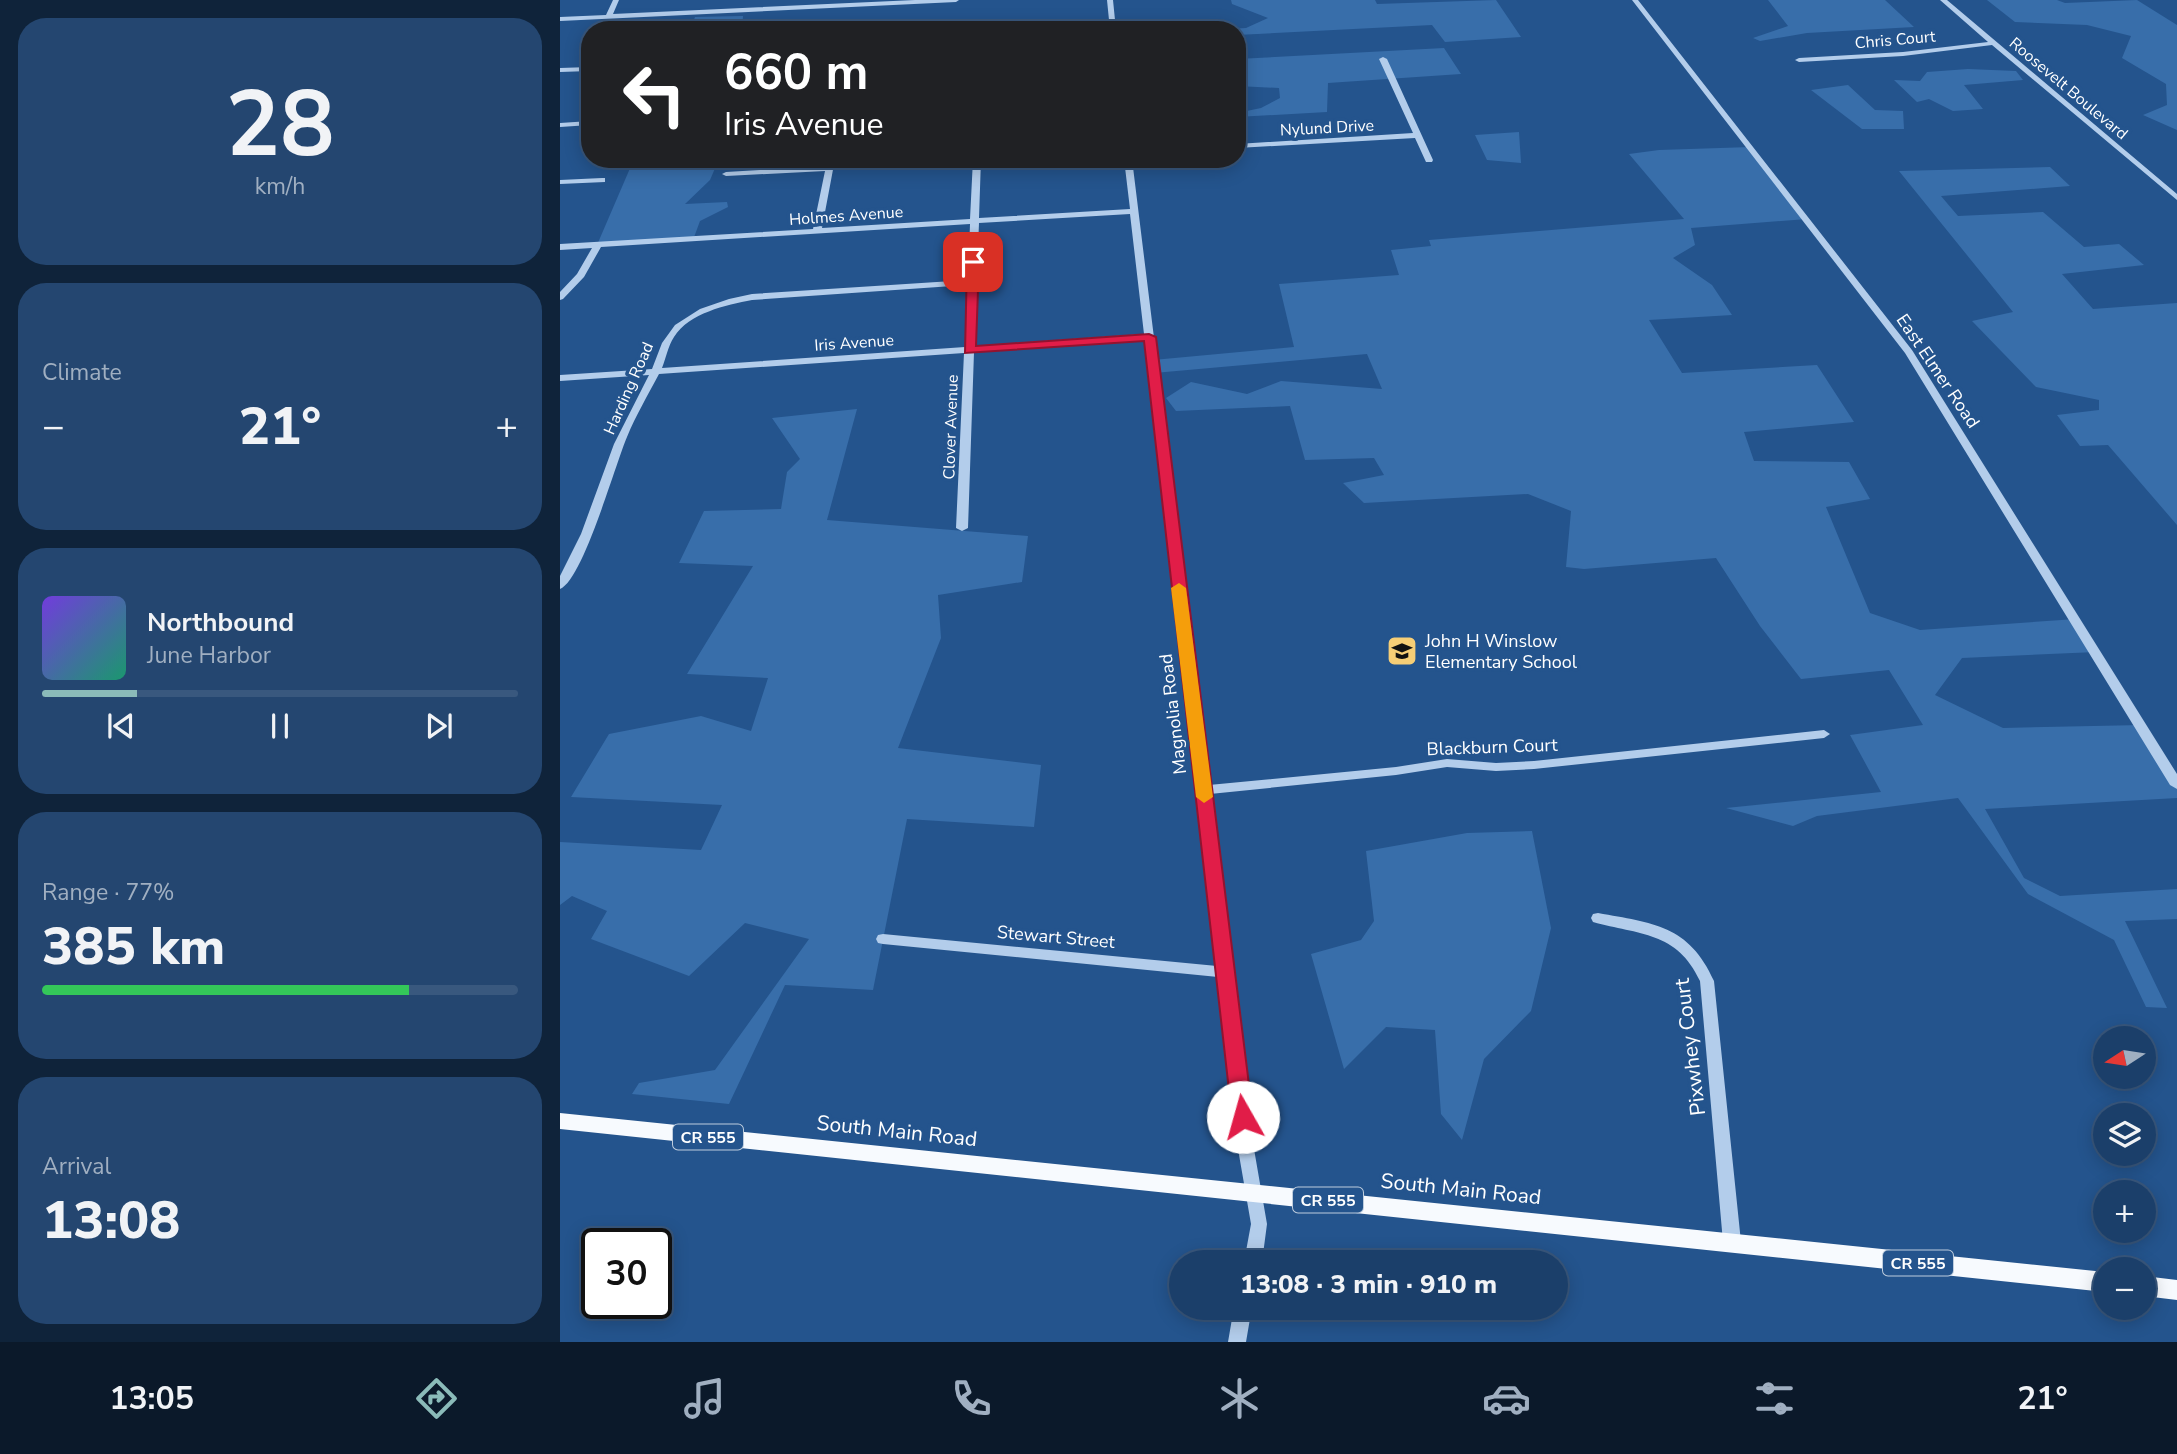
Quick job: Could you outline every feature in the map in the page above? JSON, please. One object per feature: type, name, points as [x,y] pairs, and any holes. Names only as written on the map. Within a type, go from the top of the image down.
[{"type":"main road","name":"South Main Road","points":[[560,1121],[2093,1281]]},
{"type":"main road","points":[[2156,1287],[2177,1290]]},
{"type":"street","points":[[608,17],[616,0]]},
{"type":"street","points":[[747,10],[750,0]]},
{"type":"street","points":[[560,19],[956,0]]},
{"type":"street","points":[[1110,0],[1112,21]]},
{"type":"street","name":"East Elmer Road","points":[[1635,0],[1909,352],[2177,785]]},
{"type":"street","name":"Roosevelt Boulevard","points":[[1943,0],[2177,198]]},
{"type":"street","name":"Chris Court","points":[[1799,60],[1915,53],[1994,43]]},
{"type":"street","points":[[1383,59],[1429,160]]},
{"type":"street","points":[[560,70],[581,69]]},
{"type":"street","points":[[560,124],[581,123]]},
{"type":"street","name":"Nylund Drive","points":[[1246,145],[1418,135]]},
{"type":"street","points":[[726,174],[789,168]]},
{"type":"street","points":[[817,231],[830,168]]},
{"type":"street","name":"Clover Avenue","points":[[962,528],[977,168]]},
{"type":"street","name":"Magnolia Road","points":[[1129,168],[1246,1149],[1259,1224],[1255,1250]]},
{"type":"street","points":[[560,182],[602,180]]},
{"type":"street","name":"Holmes Avenue","points":[[560,247],[1135,211]]},
{"type":"street","points":[[560,297],[581,275],[598,244]]},
{"type":"street","name":"Harding Road","points":[[560,586],[586,542],[620,444],[656,372],[663,347],[678,327],[699,314],[740,299],[972,282]]},
{"type":"street","name":"Iris Avenue","points":[[560,378],[1149,337]]},
{"type":"street","name":"Blackburn Court","points":[[1203,790],[1396,771],[1437,764],[1496,767],[1534,765],[1824,734]]},
{"type":"street","name":"Pixwhey Court","points":[[1598,918],[1664,932],[1684,945],[1702,966],[1707,981],[1732,1242]]},
{"type":"street","name":"Stewart Street","points":[[883,939],[1225,972]]},
{"type":"street","points":[[1237,1342],[1241,1320]]},
{"type":"shaded area","points":[[1231,0],[1375,0],[1377,4],[1496,0],[1521,37],[1445,42],[1432,25],[1246,35],[1246,28],[1268,18],[1232,4]]},
{"type":"shaded area","points":[[1768,0],[1885,0],[1914,27],[1807,33],[1760,41],[1753,38],[1788,26]]},
{"type":"shaded area","points":[[1987,0],[2057,0],[2065,3],[2137,0],[2177,25],[2177,130],[2143,115],[2167,105],[2166,84],[2122,58],[2131,36],[2087,25],[2015,22]]},
{"type":"shaded area","points":[[743,16],[743,21],[693,21],[695,17]]},
{"type":"shaded area","points":[[1444,48],[1461,74],[1328,83],[1327,112],[1246,116],[1246,111],[1261,108],[1280,98],[1279,88],[1246,86],[1246,59]]},
{"type":"shaded area","points":[[1968,69],[2016,71],[2023,80],[1964,85],[1983,109],[1953,111],[1929,99],[1917,102],[1894,80],[1920,81],[1927,72]]},
{"type":"shaded area","points":[[1848,85],[1875,110],[1903,111],[1904,129],[1862,129],[1811,90]]},
{"type":"shaded area","points":[[1519,132],[1521,163],[1487,160],[1475,135]]},
{"type":"shaded area","points":[[1751,147],[1807,219],[1691,228],[1695,245],[1673,258],[1712,285],[1732,315],[1649,320],[1682,373],[1817,365],[1854,422],[1744,432],[1754,461],[1849,462],[1870,499],[1826,507],[1870,613],[1920,630],[2076,619],[2096,652],[1962,658],[1935,695],[2003,728],[2142,725],[2177,779],[2177,798],[1985,809],[2024,878],[2060,896],[2177,889],[2177,919],[2125,921],[2167,1008],[2146,1007],[2114,940],[2028,894],[1958,798],[1817,816],[1793,826],[1726,808],[1881,792],[1850,735],[1923,725],[1889,670],[1801,679],[1760,626],[1716,558],[1584,569],[1566,567],[1571,511],[1528,494],[1364,503],[1343,483],[1384,475],[1374,458],[1305,460],[1290,406],[1176,411],[1166,398],[1191,382],[1247,394],[1281,381],[1382,389],[1367,354],[1154,373],[1153,360],[1294,347],[1279,284],[1399,275],[1391,250],[1431,246],[1429,240],[1684,219],[1629,154],[1659,150]]},
{"type":"shaded area","points":[[2050,167],[2070,186],[1941,196],[1958,216],[2043,212],[2084,247],[2119,244],[2144,265],[2062,274],[2093,309],[2177,303],[2177,525],[2108,445],[2080,446],[2057,415],[2099,410],[2099,400],[2036,387],[1972,321],[2013,312],[1899,171]]},
{"type":"shaded area","points":[[630,168],[715,168],[710,180],[685,204],[727,202],[728,207],[700,221],[693,240],[597,245]]},
{"type":"shaded area","points":[[857,409],[827,520],[1028,536],[1022,582],[938,595],[941,638],[898,748],[1041,765],[1034,827],[907,819],[873,990],[785,985],[729,1104],[632,1094],[639,1083],[715,1070],[809,939],[745,923],[689,976],[591,939],[607,911],[572,896],[560,905],[560,842],[701,850],[722,805],[571,797],[609,734],[701,716],[751,731],[768,678],[687,674],[753,566],[679,563],[704,511],[781,509],[787,472],[800,459],[772,418]]},
{"type":"shaded area","points":[[1532,831],[1551,928],[1531,1011],[1484,1059],[1462,1140],[1441,1114],[1435,1030],[1386,1027],[1344,1069],[1311,954],[1361,940],[1374,921],[1366,851],[1467,833]]},
{"type":"slow traffic","points":[[1179,588],[1204,797]]},
{"type":"place","name":"John H Winslow Elementary School","points":[[1402,651]]},
{"type":"route","points":[[973,262],[969,350],[1149,337],[1243,1117]]}]
